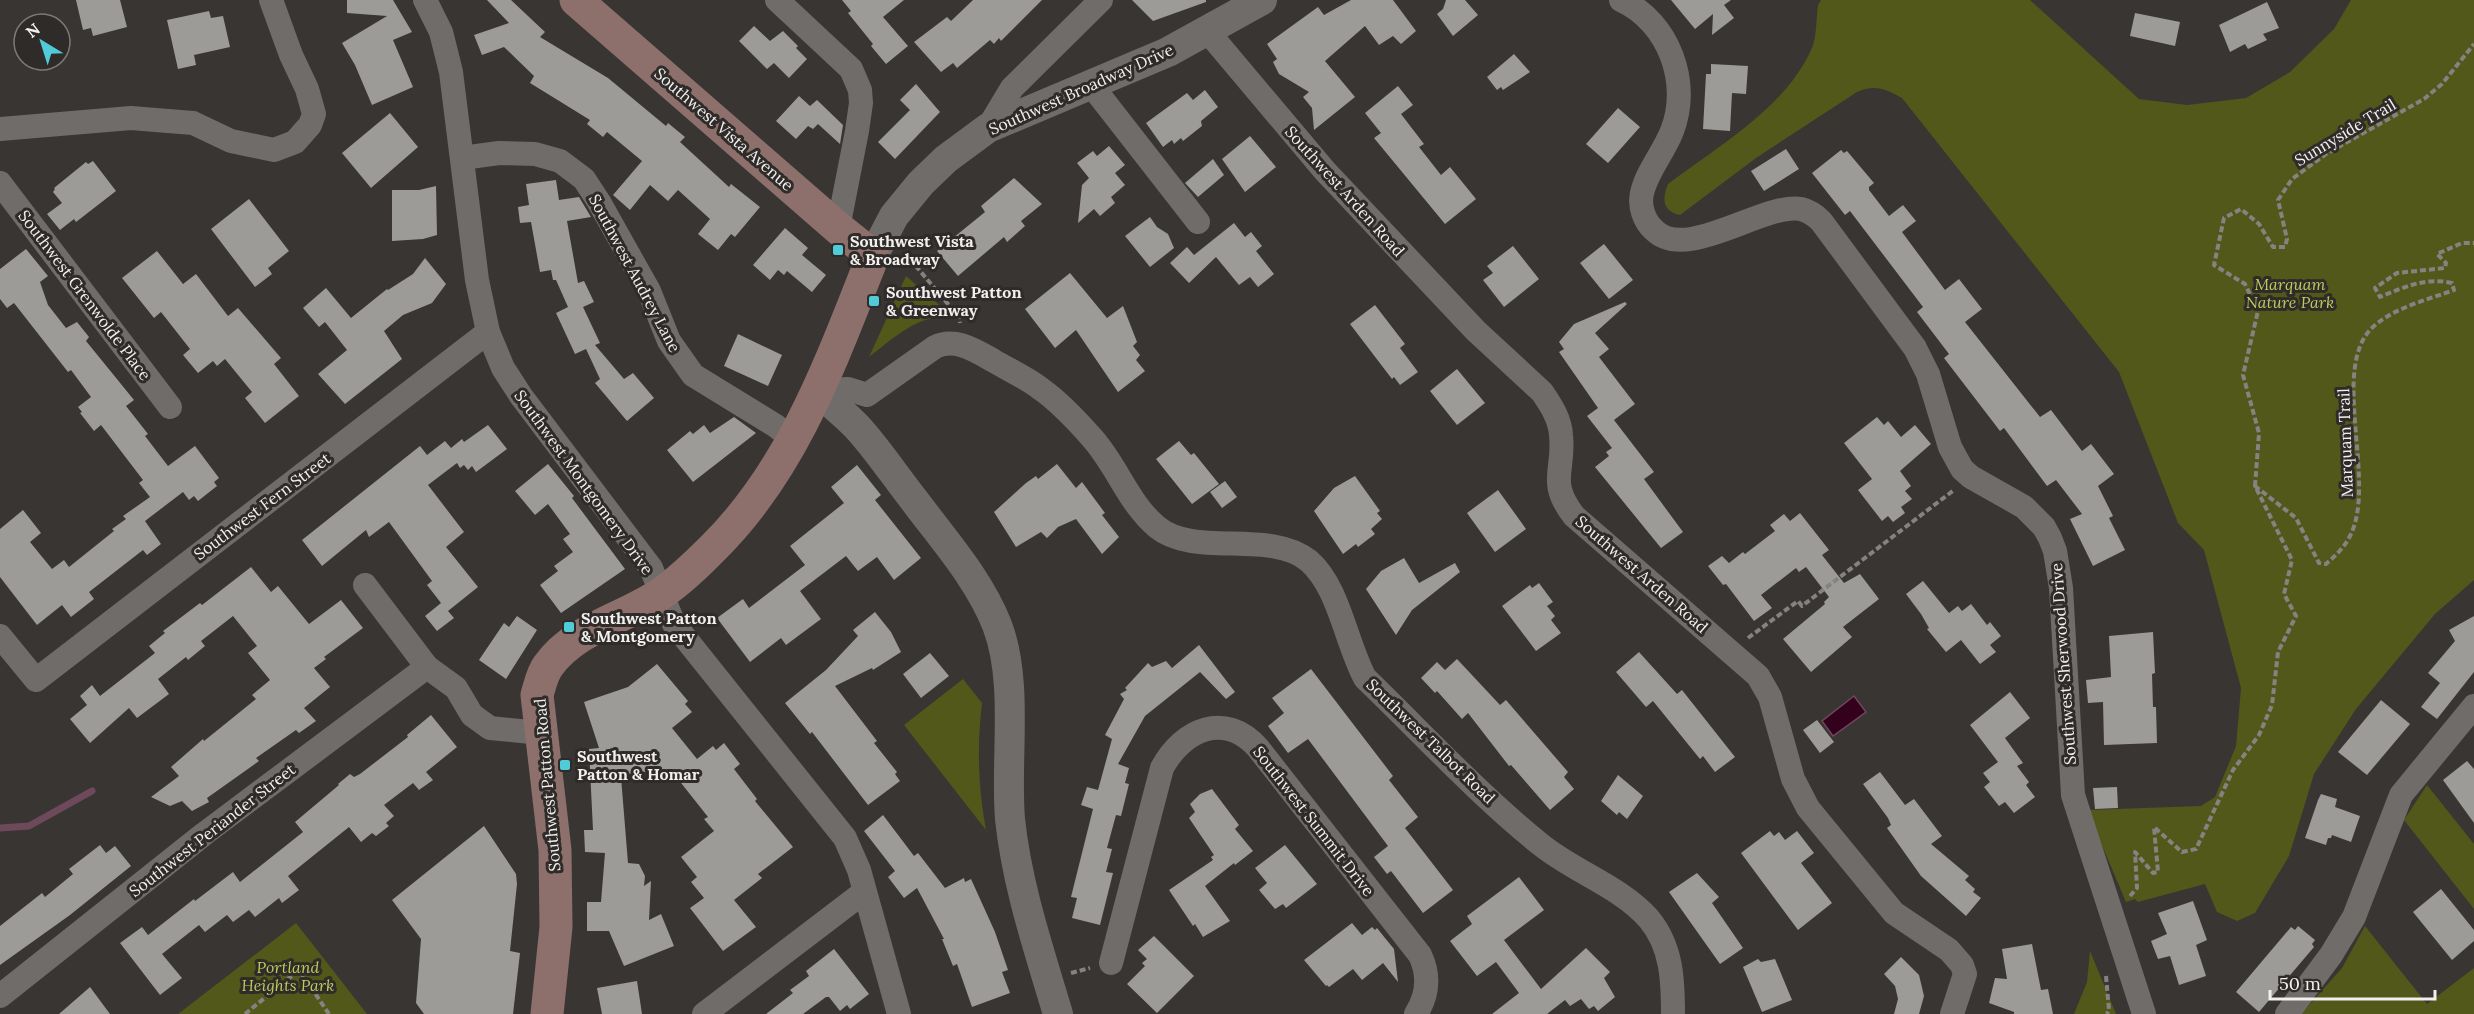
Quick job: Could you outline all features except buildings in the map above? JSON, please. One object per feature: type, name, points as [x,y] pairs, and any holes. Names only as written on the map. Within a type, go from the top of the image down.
[{"type":"main road","name":"Southwest Vista Avenue","points":[[576,0],[838,228],[889,254]]},
{"type":"main road","name":"Southwest Patton Road","points":[[547,1014],[556,927],[555,850],[537,695],[547,666],[567,646],[661,594],[686,574],[746,513],[794,440],[889,254]]},
{"type":"street","points":[[0,129],[131,118],[193,123],[231,141],[274,150],[295,142],[310,125],[314,114],[307,89],[291,55],[271,0]]},
{"type":"street","name":"Southwest Montgomery Drive","points":[[425,0],[441,32],[451,72],[477,280],[488,332],[503,368],[520,396],[651,568],[674,624],[845,838],[859,870],[899,1014]]},
{"type":"street","points":[[777,0],[851,69],[860,90],[861,103],[857,131],[838,228]]},
{"type":"street","points":[[988,128],[1012,87],[1101,0]]},
{"type":"street","name":"Southwest Broadway Drive","points":[[889,254],[894,216],[921,183],[946,159],[988,128],[1092,86],[1208,32],[1262,0]]},
{"type":"street","name":"Southwest Sherwood Drive","points":[[1621,0],[1641,12],[1663,37],[1671,53],[1680,93],[1680,106],[1672,134],[1642,191],[1642,212],[1653,230],[1660,236],[1680,241],[1794,208],[1813,214],[1821,221],[1915,348],[1928,374],[1950,447],[1962,469],[1971,477],[2024,507],[2044,527],[2050,538],[2055,551],[2061,588],[2073,795],[2144,1014]]},
{"type":"street","name":"Southwest Arden Road","points":[[1208,32],[1325,171],[1476,331],[1542,392],[1550,403],[1560,428],[1562,439],[1557,476],[1564,500],[1574,516],[1735,653],[1764,684],[1793,779],[1808,808],[1894,913],[1949,950],[1962,965],[1965,974],[1952,1014]]},
{"type":"street","points":[[1092,86],[1198,222]]},
{"type":"street","name":"Southwest Audrey Lane","points":[[462,158],[499,153],[536,154],[560,161],[584,179],[649,291],[669,341],[693,375],[776,426],[794,440]]},
{"type":"street","name":"Southwest Grenwolde Place","points":[[0,183],[170,407]]},
{"type":"street","name":"Southwest Fern Street","points":[[0,636],[36,680],[488,332]]},
{"type":"street","points":[[818,391],[848,389],[867,395],[942,343],[962,345]]},
{"type":"street","name":"Southwest Talbot Road","points":[[962,345],[1041,389],[1094,440],[1142,513],[1173,539],[1286,549],[1307,559],[1322,573],[1356,661],[1365,678],[1510,819],[1543,847],[1632,903],[1649,920],[1660,937],[1671,962],[1673,1014]]},
{"type":"street","points":[[818,391],[835,409],[857,426],[959,559],[998,627],[1008,676],[1010,815],[1013,841],[1022,890],[1058,1014]]},
{"type":"street","points":[[365,585],[427,668],[456,688],[472,715],[490,728],[540,733]]},
{"type":"street","name":"Southwest Periander Street","points":[[0,996],[204,834],[427,668]]},
{"type":"street","points":[[2286,1014],[2331,955],[2354,917],[2401,795],[2474,706]]},
{"type":"street","name":"Southwest Summit Drive","points":[[1111,963],[1162,768],[1170,753],[1193,734],[1222,727],[1242,734],[1258,748],[1420,955],[1427,975],[1427,987],[1416,1014]]},
{"type":"street","points":[[704,1014],[864,892]]},
{"type":"path","name":"Sunnyside Trail","points":[[2255,486],[2259,433],[2243,375],[2258,311],[2244,284],[2214,265],[2224,218],[2241,209],[2259,224],[2273,247],[2285,247],[2287,239],[2278,200],[2292,179],[2326,154],[2424,99],[2442,84],[2474,44]]},
{"type":"path","name":"Marquam Trail","points":[[2255,486],[2296,518],[2319,563],[2326,564],[2339,552],[2351,535],[2358,505],[2355,369],[2359,345],[2373,327],[2398,311],[2454,290],[2452,282],[2440,280],[2415,283],[2380,297],[2375,288],[2397,273],[2445,268],[2446,263],[2438,254],[2462,243],[2474,243]]},
{"type":"path","points":[[889,254],[959,317],[962,345]]},
{"type":"path","points":[[2129,897],[2137,888],[2135,852],[2153,873],[2158,872],[2154,827],[2182,852],[2196,849],[2233,770],[2259,735],[2272,705],[2278,652],[2296,616],[2284,594],[2292,560],[2255,486]]},
{"type":"path","points":[[1735,653],[1747,639],[1798,601],[1802,606],[1942,499]]},
{"type":"path","points":[[1044,967],[1062,963],[1064,974],[1111,963]]},
{"type":"path","points":[[244,1014],[299,970],[329,1014]]},
{"type":"green space","name":"Marquam Nature Park","points":[[1821,0],[2030,0],[2139,99],[2187,105],[2246,98],[2290,72],[2334,29],[2351,0],[2474,0],[2474,580],[2435,614],[2356,709],[2314,774],[2289,856],[2255,913],[2237,921],[2217,912],[2205,884],[2138,902],[2135,899],[2126,902],[2087,810],[2201,806],[2215,797],[2236,746],[2241,688],[2204,550],[2178,523],[2119,372],[1902,98],[1891,92],[1874,88],[1857,92],[1756,158],[1680,215],[1670,211],[1665,204],[1668,184],[1748,125],[1785,90],[1799,71],[1813,45],[1818,5]]},
{"type":"green space","points":[[906,276],[952,316],[917,323],[869,357]]},
{"type":"green space","points":[[963,679],[982,703],[979,767],[986,830],[904,725]]},
{"type":"green space","points":[[2427,785],[2474,844],[2474,909],[2404,820]]},
{"type":"green space","name":"Portland Heights Park","points":[[296,923],[367,1014],[178,1014]]},
{"type":"green space","points":[[2365,926],[2427,1004],[2474,968],[2474,1014],[2301,1014],[2342,968]]},
{"type":"green space","points":[[2090,951],[2116,1014],[2074,1014],[2087,982]]},
{"type":"shaded area","points":[[1854,696],[1866,712],[1833,736],[1822,721]]},
{"type":"waterway","points":[[0,828],[29,826],[92,791]]},
{"type":"place","name":"Southwest Vista & Broadway","points":[[838,250]]},
{"type":"place","name":"Southwest Patton & Greenway","points":[[874,301]]},
{"type":"place","name":"Southwest Patton & Montgomery","points":[[569,627]]},
{"type":"place","name":"Southwest Patton & Homar","points":[[565,765]]}]
